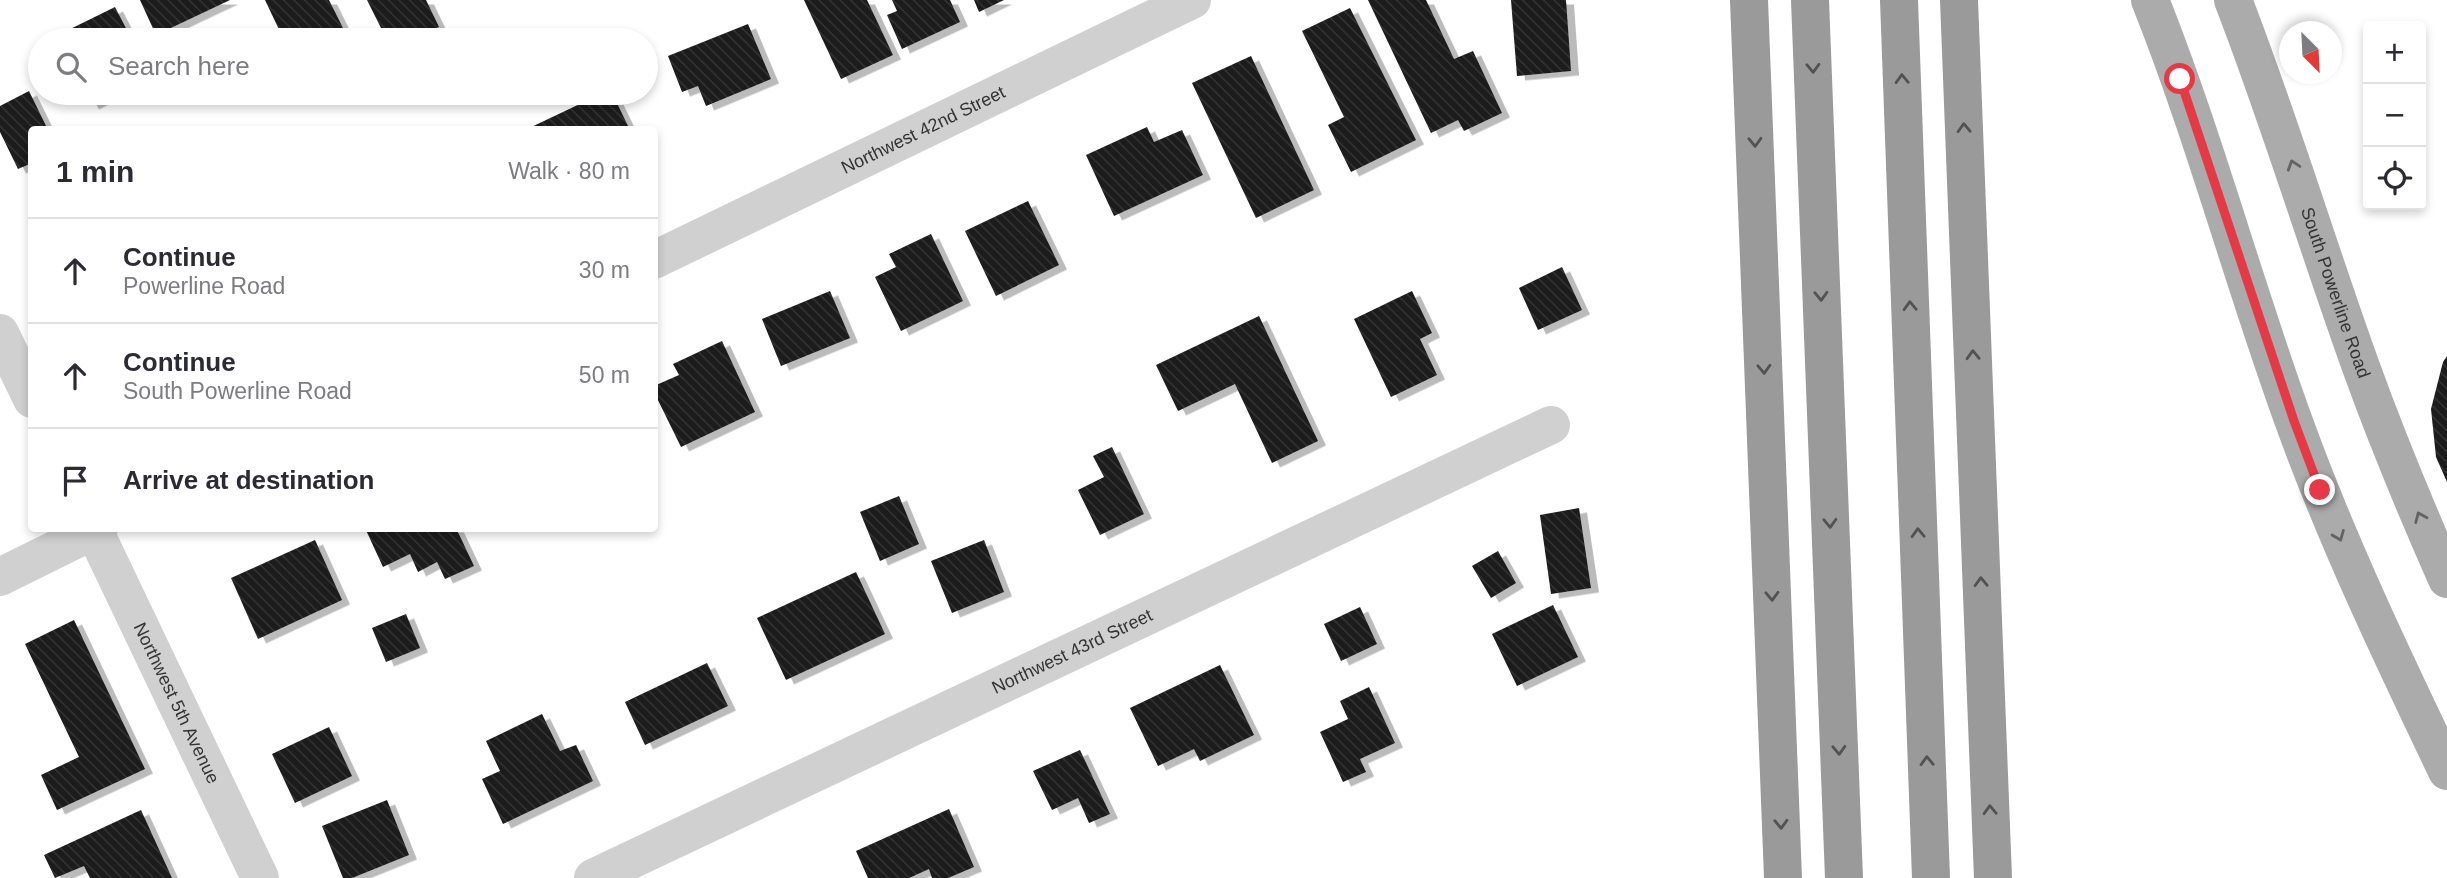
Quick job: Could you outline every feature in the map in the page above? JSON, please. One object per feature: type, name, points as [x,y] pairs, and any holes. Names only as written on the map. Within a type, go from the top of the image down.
[{"type":"highway","points":[[1749,0],[1783,878]]},
{"type":"highway","points":[[1810,0],[1844,878]]},
{"type":"highway","points":[[1899,0],[1931,878]]},
{"type":"highway","points":[[1959,0],[1993,878]]},
{"type":"main road","points":[[2150,0],[2204,149],[2294,421],[2320,490],[2376,623],[2447,771]]},
{"type":"main road","name":"South Powerline Road","points":[[2233,0],[2279,122],[2361,366],[2410,495],[2447,579]]},
{"type":"street","name":"Northwest 42nd Street","points":[[658,258],[1192,0]]},
{"type":"street","points":[[0,333],[28,391]]},
{"type":"street","name":"Northwest 43rd Street","points":[[593,878],[1551,425]]},
{"type":"street","points":[[0,577],[90,532]]},
{"type":"street","name":"Northwest 5th Avenue","points":[[97,532],[260,878]]},
{"type":"building","points":[[140,0],[230,0],[171,28],[153,28]]},
{"type":"building","points":[[265,0],[329,0],[343,28],[278,28]]},
{"type":"building","points":[[367,0],[426,0],[439,27],[437,28],[381,28]]},
{"type":"building","points":[[804,0],[867,0],[893,55],[841,79]]},
{"type":"building","points":[[892,0],[950,0],[960,22],[902,49],[887,15],[897,11]]},
{"type":"building","points":[[974,0],[1004,0],[979,12]]},
{"type":"building","points":[[1368,0],[1426,0],[1454,59],[1473,51],[1502,113],[1464,131],[1458,120],[1431,133]]},
{"type":"building","points":[[1511,0],[1566,0],[1571,71],[1517,76]]},
{"type":"building","points":[[115,7],[126,28],[72,28]]},
{"type":"building","points":[[1350,8],[1416,140],[1351,172],[1328,125],[1344,117],[1302,31]]},
{"type":"building","points":[[748,24],[771,79],[706,106],[698,86],[682,92],[668,56]]},
{"type":"building","points":[[1251,56],[1314,190],[1256,218],[1192,83]]},
{"type":"building","points":[[28,92],[28,105],[36,105],[46,126],[28,126],[28,165],[18,169],[0,132],[0,106]]},
{"type":"building","points":[[578,105],[618,105],[628,126],[533,126]]},
{"type":"building","points":[[1147,127],[1154,142],[1182,130],[1203,175],[1114,216],[1086,155]]},
{"type":"building","points":[[1028,201],[1059,265],[996,296],[965,231]]},
{"type":"building","points":[[931,234],[963,301],[901,331],[875,277],[896,267],[889,254]]},
{"type":"building","points":[[1562,267],[1582,310],[1538,330],[1519,288]]},
{"type":"building","points":[[830,291],[850,338],[781,366],[762,319]]},
{"type":"building","points":[[1412,291],[1432,333],[1420,339],[1437,375],[1391,397],[1354,319]]},
{"type":"building","points":[[1259,316],[1318,441],[1272,463],[1235,384],[1178,411],[1156,365]]},
{"type":"building","points":[[722,341],[755,412],[681,447],[658,400],[658,384],[679,375],[673,364]]},
{"type":"building","points":[[2447,356],[2447,482],[2436,457],[2431,409]]},
{"type":"building","points":[[1112,447],[1144,514],[1100,535],[1078,490],[1104,477],[1093,456]]},
{"type":"building","points":[[899,496],[919,544],[880,561],[860,512]]},
{"type":"building","points":[[1579,508],[1591,588],[1551,594],[1540,515]]},
{"type":"building","points":[[367,532],[458,532],[474,566],[445,579],[437,562],[418,572],[410,554],[383,567]]},
{"type":"building","points":[[315,540],[342,600],[258,639],[231,578]]},
{"type":"building","points":[[984,540],[1004,592],[952,613],[931,561]]},
{"type":"building","points":[[1498,551],[1516,583],[1491,598],[1472,566]]},
{"type":"building","points":[[856,572],[885,634],[786,680],[757,618]]},
{"type":"building","points":[[1553,605],[1578,657],[1517,686],[1492,634]]},
{"type":"building","points":[[1360,607],[1377,644],[1341,661],[1324,624]]},
{"type":"building","points":[[406,614],[420,648],[386,662],[372,628]]},
{"type":"building","points":[[74,620],[145,769],[57,810],[41,775],[79,757],[25,644]]},
{"type":"building","points":[[707,663],[728,706],[645,745],[625,702]]},
{"type":"building","points":[[1220,665],[1254,735],[1200,761],[1194,749],[1158,766],[1130,708]]},
{"type":"building","points":[[1369,687],[1395,743],[1360,759],[1366,772],[1343,782],[1320,732],[1348,719],[1340,701]]},
{"type":"building","points":[[542,714],[560,751],[576,745],[593,781],[503,824],[482,779],[500,771],[486,741]]},
{"type":"building","points":[[329,727],[352,776],[295,803],[272,754]]},
{"type":"building","points":[[1080,750],[1110,814],[1089,823],[1078,798],[1052,810],[1033,771]]},
{"type":"building","points":[[387,800],[409,855],[352,878],[343,878],[322,826]]},
{"type":"building","points":[[949,809],[974,867],[948,878],[932,878],[929,869],[909,878],[868,878],[856,851]]},
{"type":"building","points":[[141,810],[172,878],[90,878],[84,866],[55,878],[44,855]]},
{"type":"route","points":[[2180,79],[2294,421],[2320,490]]}]
